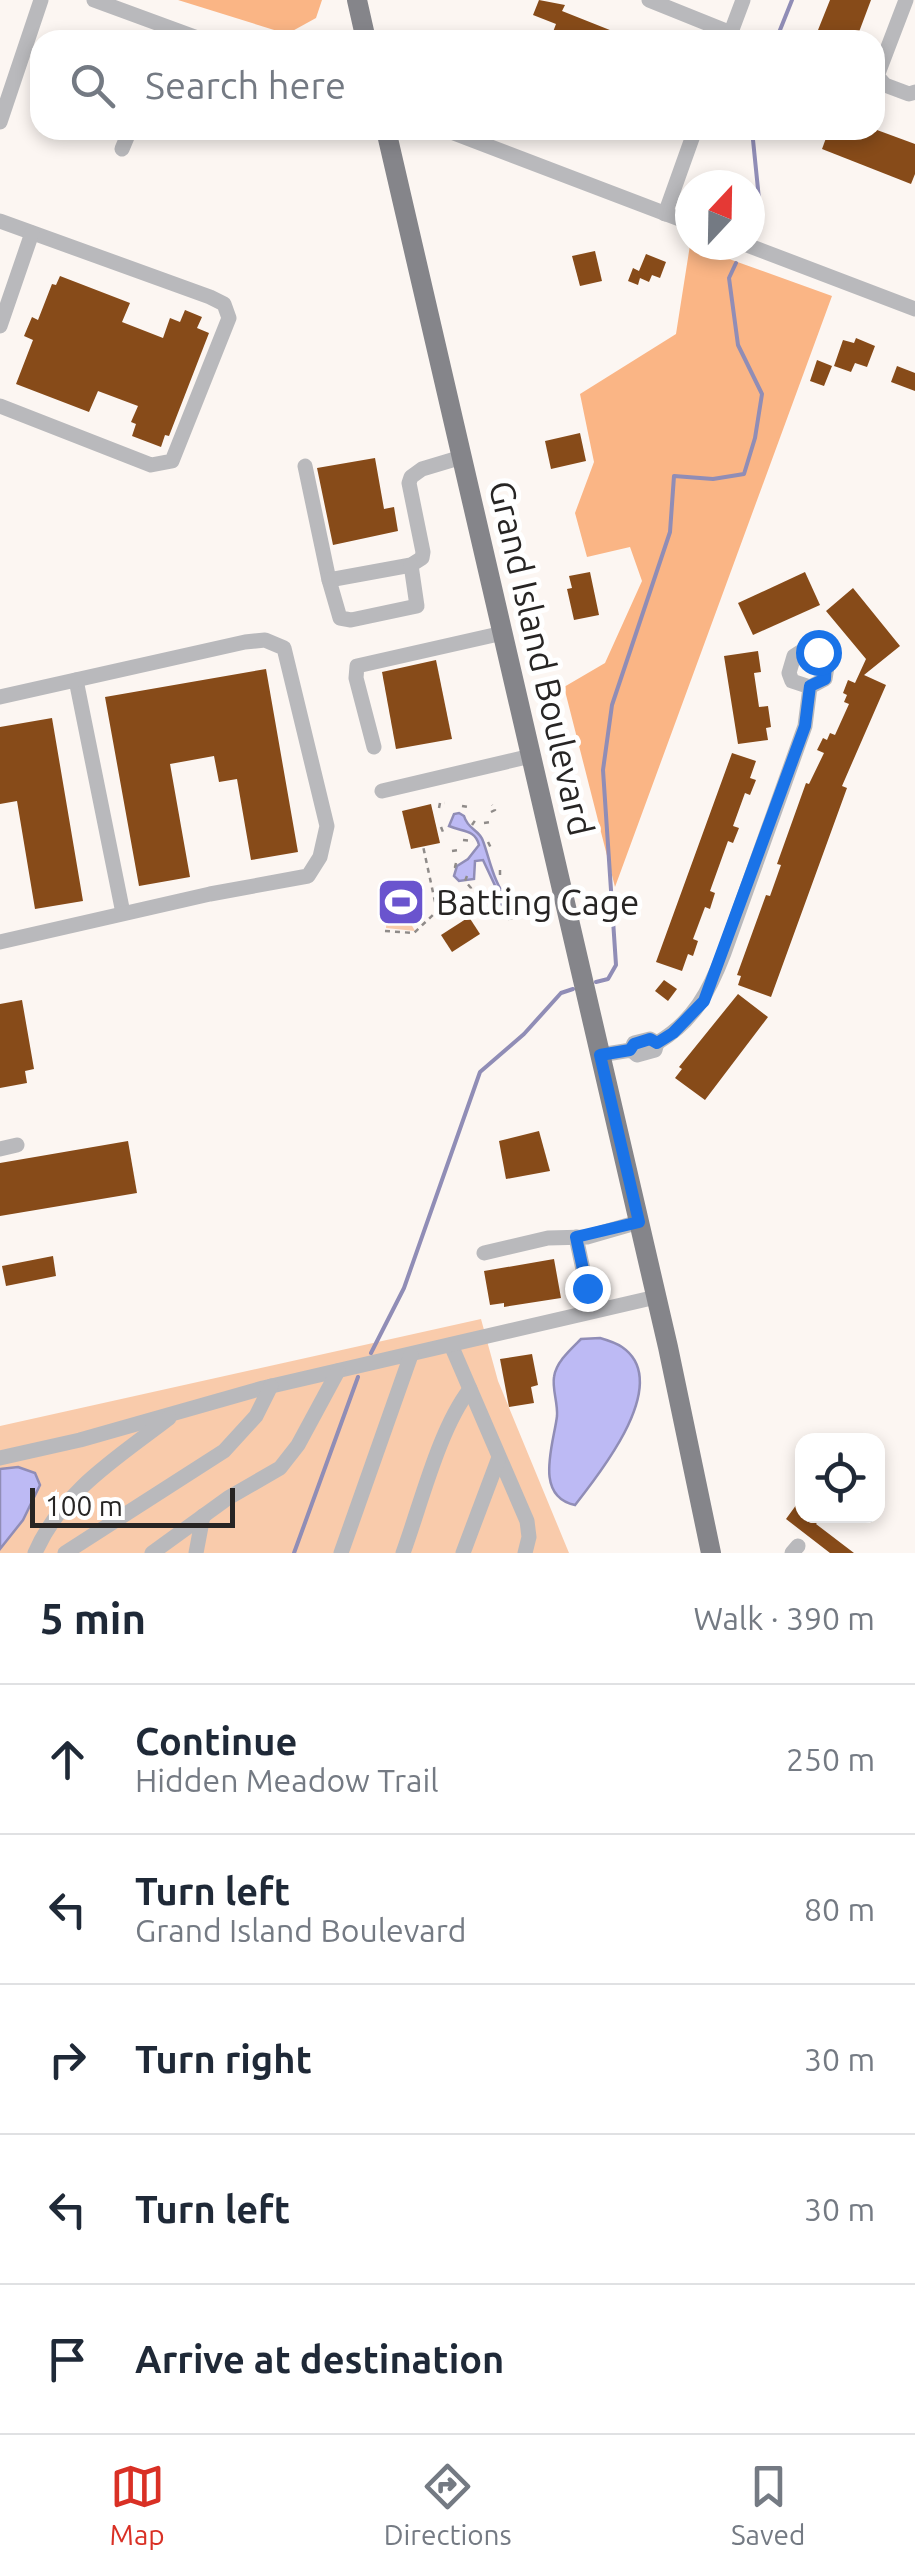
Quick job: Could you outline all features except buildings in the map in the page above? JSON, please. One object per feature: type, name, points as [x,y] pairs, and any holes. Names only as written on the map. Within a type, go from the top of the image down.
[{"type":"main road","points":[[357,0],[364,30]]},
{"type":"main road","name":"Grand Island Boulevard","points":[[388,140],[639,1222],[711,1553]]},
{"type":"street","points":[[31,30],[41,0]]},
{"type":"street","points":[[94,0],[158,30]]},
{"type":"street","points":[[650,0],[717,30]]},
{"type":"street","points":[[732,30],[743,0]]},
{"type":"street","points":[[885,55],[906,0]]},
{"type":"street","points":[[0,122],[30,33]]},
{"type":"street","points":[[885,85],[909,94],[915,92]]},
{"type":"street","points":[[122,149],[126,140]]},
{"type":"street","points":[[472,140],[675,218]]},
{"type":"street","points":[[665,214],[692,140]]},
{"type":"street","points":[[0,220],[210,296],[224,304],[228,318],[172,461],[151,466],[0,406]]},
{"type":"street","points":[[0,326],[32,233]]},
{"type":"street","points":[[765,252],[915,309]]},
{"type":"street","points":[[329,580],[411,564],[422,558],[411,476],[462,457]]},
{"type":"street","points":[[305,466],[340,618],[351,620],[417,606],[411,564]]},
{"type":"street","points":[[374,748],[356,678],[357,666],[503,633]]},
{"type":"street","points":[[0,697],[266,640],[284,648],[327,826],[320,857],[308,876],[0,942]]},
{"type":"street","points":[[76,680],[123,914]]},
{"type":"street","points":[[600,1055],[630,1050],[637,1055],[655,1050],[657,1043],[696,1012],[711,986],[805,726],[810,686]]},
{"type":"street","points":[[382,791],[532,756]]},
{"type":"street","points":[[484,1253],[639,1222]]},
{"type":"street","points":[[576,1237],[587,1288]]},
{"type":"street","points":[[0,1458],[271,1386],[656,1297]]},
{"type":"street","points":[[451,1345],[526,1521],[524,1553]]},
{"type":"street","points":[[341,1553],[411,1355]]},
{"type":"street","points":[[152,1553],[280,1468],[298,1446],[338,1371]]},
{"type":"street","points":[[65,1553],[224,1450],[256,1416],[271,1386]]},
{"type":"street","points":[[403,1553],[448,1428],[470,1390]]},
{"type":"street","points":[[35,1553],[53,1518],[84,1482],[176,1412]]},
{"type":"street","points":[[463,1553],[498,1460]]},
{"type":"street","points":[[196,1553],[203,1516]]},
{"type":"path","points":[[439,808],[440,803],[445,803]]},
{"type":"path","points":[[462,806],[468,808]]},
{"type":"path","points":[[491,812],[495,810],[492,806]]},
{"type":"path","points":[[472,825],[476,819]]},
{"type":"path","points":[[484,823],[491,822]]},
{"type":"path","points":[[464,840],[473,842]]},
{"type":"path","points":[[488,842],[492,850]]},
{"type":"path","points":[[385,932],[414,934],[437,911],[423,846]]},
{"type":"path","points":[[452,850],[459,850]]},
{"type":"path","points":[[500,870],[500,878]]},
{"type":"path","points":[[466,878],[472,888],[471,899],[480,897]]},
{"type":"path","points":[[483,887],[484,891],[492,891]]},
{"type":"path","points":[[484,910],[490,912]]},
{"type":"path","points":[[508,919],[512,918],[510,913]]},
{"type":"shaded area","points":[[178,0],[322,0],[316,18],[294,30],[274,30]]},
{"type":"shaded area","points":[[688,260],[732,260],[832,296],[615,887],[564,687],[605,663],[642,581],[630,547],[587,557],[575,513],[594,462],[580,394],[676,334]]},
{"type":"shaded area","name":"Batting Cage","points":[[395,884],[412,886],[411,924],[415,931],[386,928],[389,888]]},
{"type":"shaded area","points":[[481,1319],[498,1381],[569,1553],[0,1553],[0,1426]]},
{"type":"water","points":[[459,813],[481,837],[508,900],[506,906],[497,903],[498,892],[483,860],[475,861],[474,879],[459,881],[454,876],[457,866],[479,845],[471,834],[449,826],[454,814]]},
{"type":"water","points":[[600,1338],[622,1347],[636,1362],[640,1382],[636,1404],[615,1450],[575,1505],[562,1500],[550,1480],[557,1416],[554,1377],[561,1361],[581,1339]]},
{"type":"water","points":[[18,1467],[35,1473],[40,1485],[23,1520],[0,1549],[0,1469]]},
{"type":"waterway","points":[[780,30],[792,0]]},
{"type":"waterway","points":[[753,140],[756,170]]},
{"type":"waterway","points":[[596,982],[608,979],[616,965],[603,770],[612,705],[670,532],[674,476],[713,479],[744,474],[755,438],[762,394],[738,345],[729,278],[736,263]]},
{"type":"waterway","points":[[371,1353],[404,1288],[480,1072],[524,1034],[561,993],[573,989]]},
{"type":"waterway","points":[[294,1553],[358,1377]]},
{"type":"place","name":"Batting Cage","points":[[401,902]]},
{"type":"route","points":[[587,1288],[576,1237],[639,1222],[600,1055],[630,1050],[634,1044],[650,1039],[657,1043],[673,1033],[704,1001],[805,726],[810,686],[825,679],[826,661],[818,652]]}]
